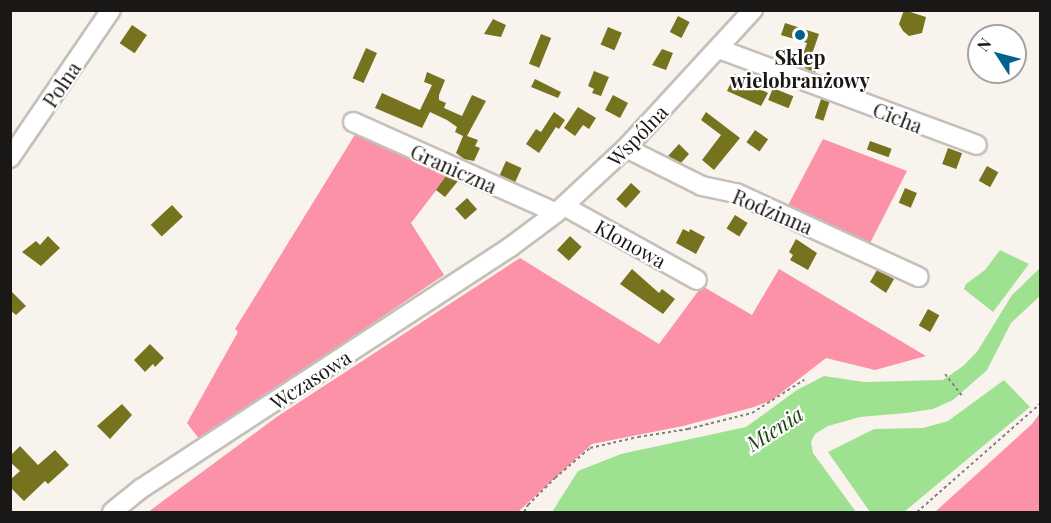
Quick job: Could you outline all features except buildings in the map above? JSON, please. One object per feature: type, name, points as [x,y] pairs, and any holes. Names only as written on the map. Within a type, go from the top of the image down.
[{"type":"street","name":"Polna","points":[[10,158],[111,10]]},
{"type":"street","name":"Wspólna","points":[[509,248],[560,210],[626,148],[753,10]]},
{"type":"street","name":"Cicha","points":[[719,49],[977,145]]},
{"type":"street","name":"Graniczna","points":[[353,122],[560,210]]},
{"type":"street","name":"Rodzinna","points":[[626,148],[702,186],[736,193],[919,278]]},
{"type":"street","name":"Klonowa","points":[[560,210],[697,280]]},
{"type":"street","name":"Wczasowa","points":[[112,513],[142,488],[509,248]]},
{"type":"path","points":[[945,374],[962,396]]},
{"type":"path","points":[[524,513],[528,505],[555,478],[590,448],[688,429],[752,413],[804,380]]},
{"type":"path","points":[[916,513],[1041,404]]},
{"type":"shaded area","points":[[359,128],[451,171],[411,223],[444,275],[200,440],[187,423],[238,332],[235,329]]},
{"type":"shaded area","points":[[823,139],[907,171],[867,249],[785,211]]},
{"type":"shaded area","points":[[520,258],[659,344],[702,286],[752,315],[779,269],[926,356],[875,370],[826,358],[772,400],[754,407],[683,426],[592,444],[518,512],[148,512],[278,416]]},
{"type":"shaded area","points":[[1040,413],[1040,512],[935,512],[1032,424]]},
{"type":"water","points":[[1000,250],[1029,264],[993,312],[964,289],[966,284],[985,270]]},
{"type":"water","name":"Mienia","points":[[1040,268],[1040,296],[1011,323],[987,370],[953,400],[933,409],[860,417],[828,426],[815,434],[811,442],[813,453],[856,512],[552,512],[578,471],[621,454],[746,427],[797,390],[824,376],[864,382],[943,380],[963,366],[977,352],[1012,295]]},
{"type":"water","points":[[1004,380],[1030,407],[904,512],[870,512],[828,452],[874,429],[923,428],[948,421]]},
{"type":"place","name":"Sklep wielobranżowy","points":[[800,35]]}]
